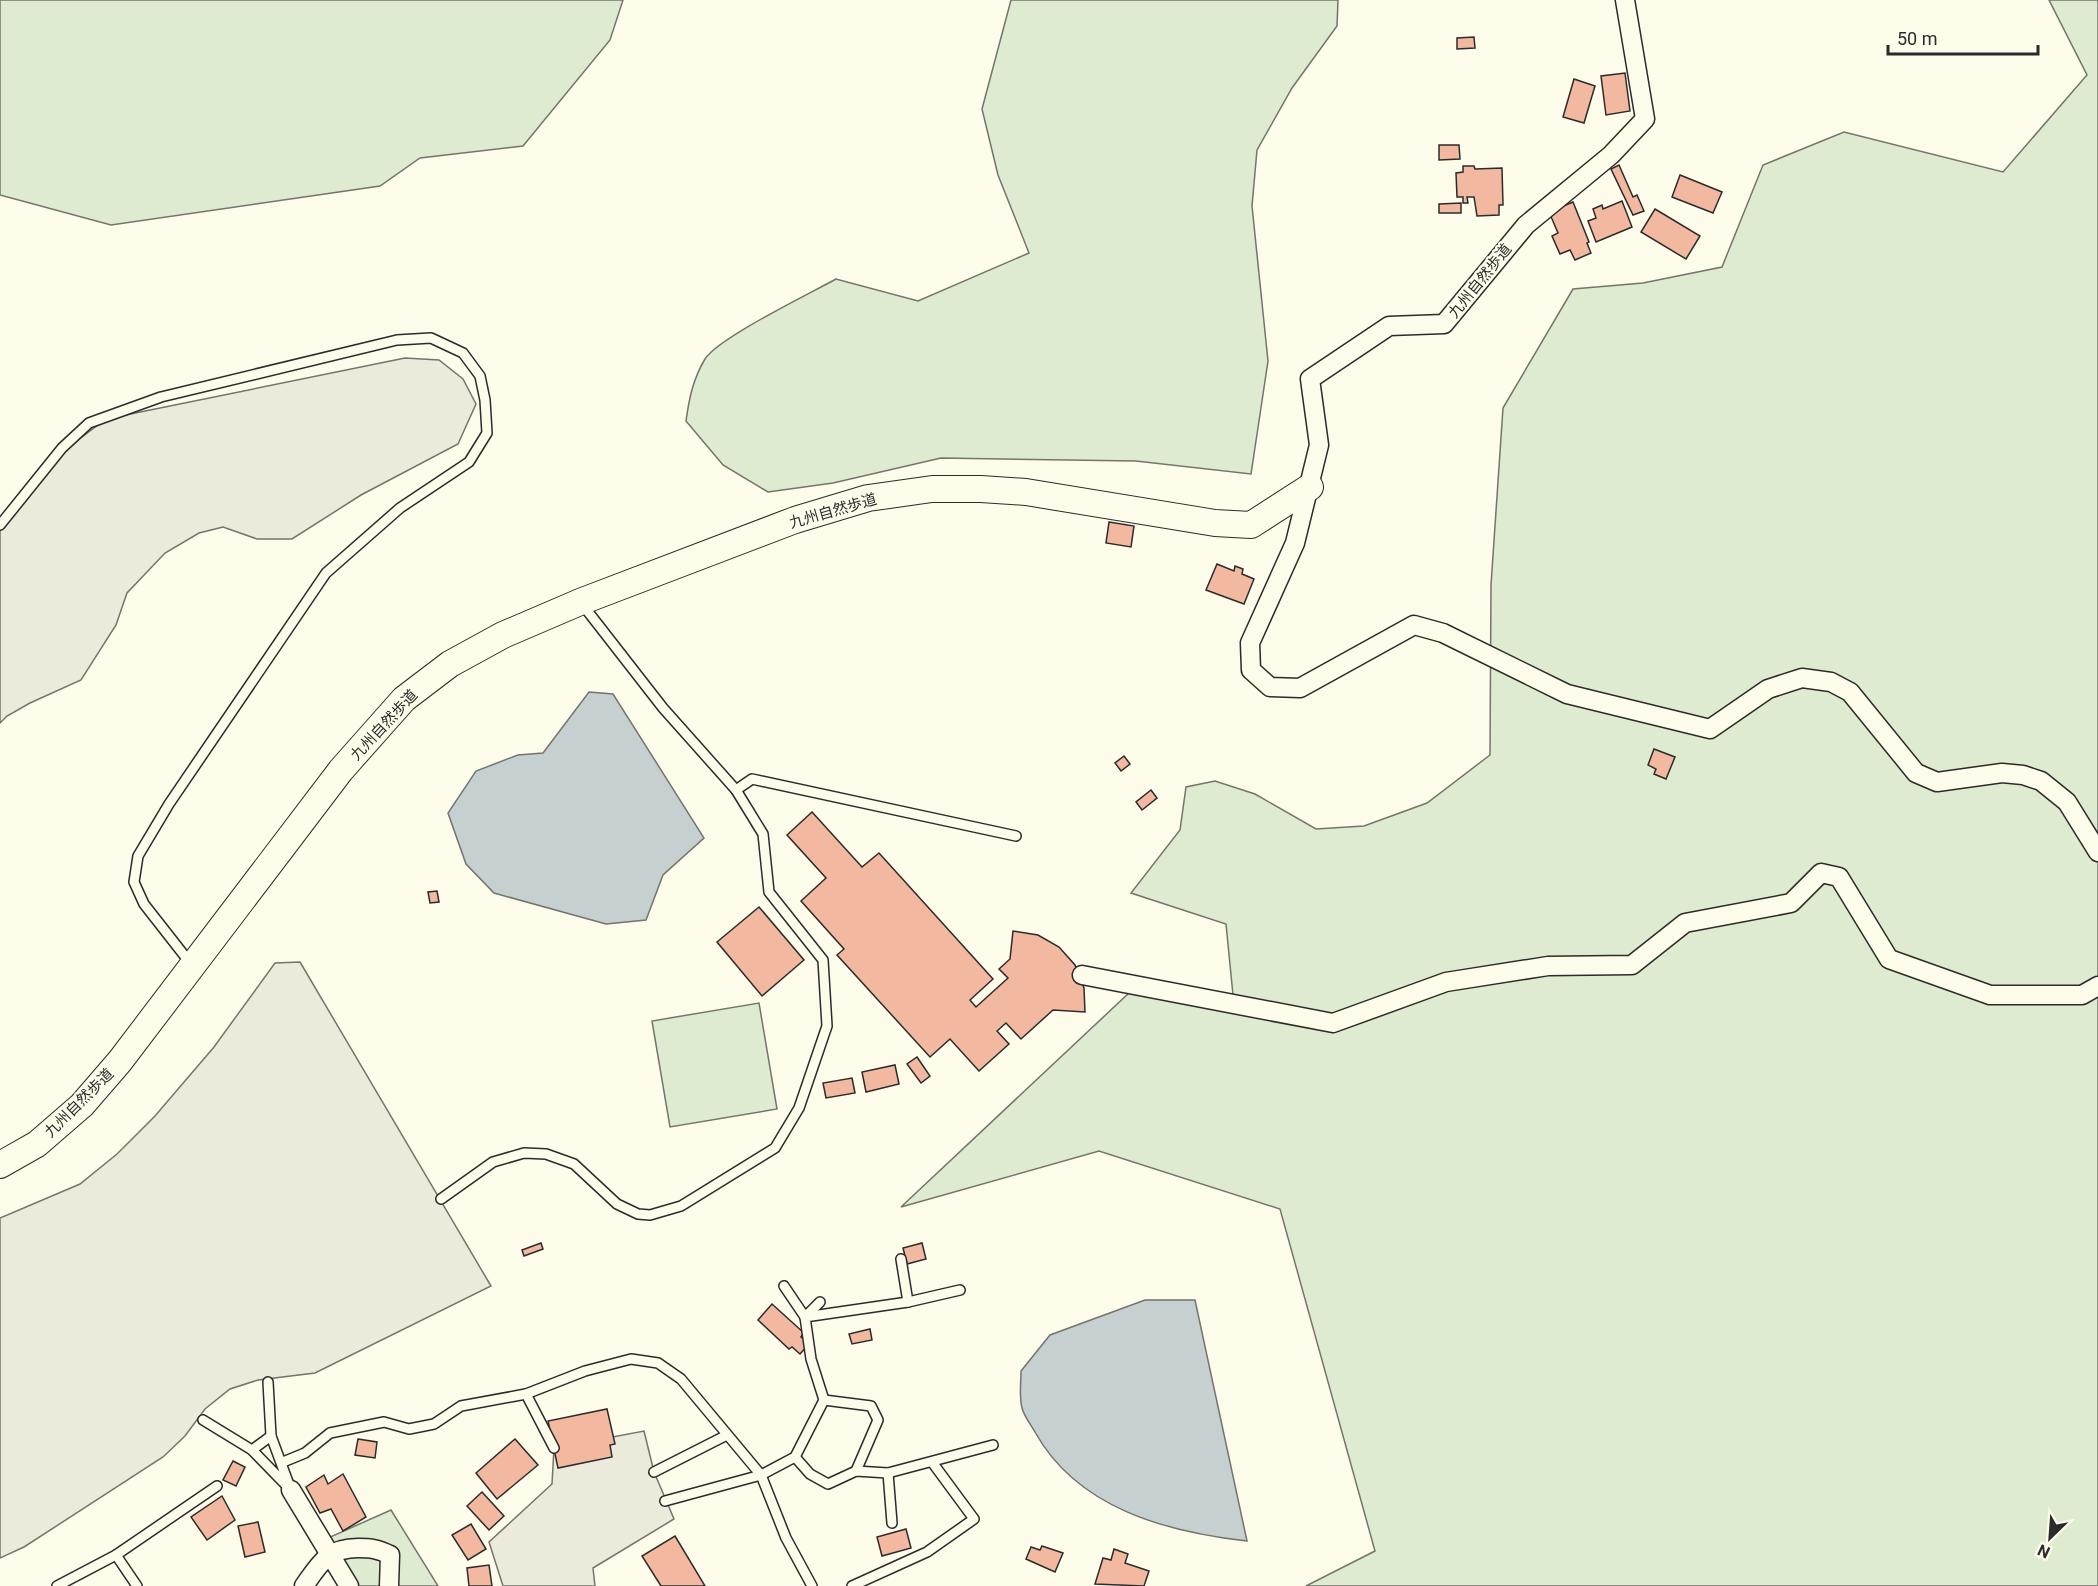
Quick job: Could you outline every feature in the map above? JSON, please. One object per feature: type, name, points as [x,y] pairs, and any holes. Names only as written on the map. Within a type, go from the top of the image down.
[{"type":"street","name":"九州自然歩道","points":[[0,1165],[37,1144],[82,1105],[120,1061],[341,770],[404,699],[450,664],[503,635],[580,602],[795,520],[868,498],[932,489],[1026,492],[1215,523],[1251,525],[1310,487],[1319,445],[1310,378],[1389,326],[1444,324],[1526,225],[1611,155],[1646,119],[1625,0]]},
{"type":"street","points":[[1310,487],[1295,543],[1250,643],[1251,670],[1270,687],[1300,688],[1414,626],[1443,633],[1567,694],[1710,729],[1768,689],[1802,678],[1831,682],[1850,692],[1916,773],[1937,782],[2002,773],[2041,781],[2067,802],[2098,852]]},
{"type":"street","points":[[1082,975],[1333,1023],[1446,982],[1548,966],[1632,965],[1685,923],[1791,903],[1821,873],[1839,877],[1889,959],[1990,995],[2082,995],[2098,986]]},
{"type":"street","points":[[291,1490],[349,1586]]},
{"type":"street","points":[[304,1586],[329,1554],[341,1548],[378,1548],[390,1555],[389,1586]]},
{"type":"lane","points":[[0,525],[62,448],[89,423],[161,397],[397,340],[430,338],[463,353],[480,376],[485,400],[487,433],[470,462],[400,508],[326,573],[176,794],[138,856],[134,882],[144,904],[193,966]]},
{"type":"lane","points":[[441,1199],[493,1162],[524,1153],[546,1155],[574,1164],[627,1210],[650,1215],[681,1206],[775,1148],[798,1108],[827,1026],[824,960],[769,892],[763,834],[736,790],[663,708],[580,602]]},
{"type":"lane","points":[[736,790],[752,779],[1016,836]]},
{"type":"lane","points":[[901,1259],[908,1302]]},
{"type":"lane","points":[[665,1501],[761,1475],[795,1457],[824,1400],[811,1359],[805,1317],[784,1286]]},
{"type":"lane","points":[[805,1317],[908,1302],[960,1290]]},
{"type":"lane","points":[[805,1317],[820,1302]]},
{"type":"lane","points":[[283,1462],[305,1453],[330,1433],[384,1422],[409,1429],[434,1424],[461,1406],[526,1394],[585,1371],[631,1359],[658,1363],[681,1379],[761,1475],[786,1538],[812,1586]]},
{"type":"lane","points":[[268,1382],[271,1436],[283,1462],[291,1490]]},
{"type":"lane","points":[[526,1394],[554,1448]]},
{"type":"lane","points":[[824,1400],[871,1407],[876,1412],[878,1420],[856,1471]]},
{"type":"lane","points":[[203,1420],[252,1450],[291,1490]]},
{"type":"lane","points":[[654,1472],[727,1435]]},
{"type":"lane","points":[[252,1450],[271,1436]]},
{"type":"lane","points":[[795,1457],[810,1474],[828,1484],[856,1471],[888,1473],[993,1445]]},
{"type":"lane","points":[[852,1586],[927,1552],[974,1519],[932,1462]]},
{"type":"lane","points":[[888,1473],[892,1523]]},
{"type":"lane","points":[[57,1586],[116,1555],[217,1486]]},
{"type":"lane","points":[[116,1555],[136,1586]]},
{"type":"green space","points":[[0,0],[623,0],[610,40],[523,146],[420,158],[380,186],[111,225],[0,195]]},
{"type":"green space","points":[[1011,0],[1338,0],[1337,26],[1292,88],[1257,150],[1252,206],[1268,361],[1251,474],[1136,461],[941,458],[833,483],[768,492],[723,465],[686,421],[697,374],[713,350],[745,328],[836,279],[918,301],[1029,253],[998,175],[982,109]]},
{"type":"green space","points":[[2049,0],[2098,0],[2098,1586],[1306,1586],[1375,1551],[1280,1209],[1099,1151],[901,1207],[1130,992],[1233,995],[1226,924],[1131,893],[1180,830],[1186,787],[1215,781],[1255,794],[1316,829],[1364,826],[1427,803],[1490,755],[1491,585],[1503,408],[1573,289],[1643,283],[1722,267],[1763,165],[1844,132],[2003,172],[2087,75]]},
{"type":"green space","points":[[759,1003],[777,1109],[670,1127],[652,1021]]},
{"type":"green space","points":[[391,1510],[438,1586],[359,1586],[328,1538]]},
{"type":"shaded area","points":[[405,358],[439,360],[463,379],[476,404],[458,444],[361,495],[292,539],[257,539],[223,527],[199,533],[165,553],[127,593],[116,625],[81,680],[30,703],[7,716],[0,723],[0,530],[25,495],[66,449],[106,419]]},
{"type":"shaded area","points":[[589,692],[613,694],[704,838],[663,875],[646,920],[606,924],[494,893],[466,864],[448,813],[476,771],[518,755],[543,753]]},
{"type":"shaded area","points":[[300,962],[491,1286],[315,1373],[258,1380],[230,1389],[205,1409],[185,1436],[163,1457],[24,1547],[0,1558],[0,1218],[80,1184],[117,1154],[155,1116],[214,1047],[275,963]]},
{"type":"shaded area","points":[[1145,1300],[1195,1300],[1247,1541],[1216,1537],[1155,1523],[1099,1498],[1074,1480],[1053,1458],[1023,1411],[1021,1371],[1050,1335]]},
{"type":"shaded area","points":[[644,1431],[654,1472],[674,1519],[593,1568],[595,1586],[503,1586],[489,1542],[552,1484],[554,1448]]},
{"type":"building","points":[[1474,37],[1475,48],[1457,49],[1457,38]]},
{"type":"building","points":[[1625,73],[1630,111],[1606,115],[1601,76]]},
{"type":"building","points":[[1574,79],[1595,86],[1584,123],[1563,117]]},
{"type":"building","points":[[1439,145],[1459,145],[1460,159],[1439,160]]},
{"type":"building","points":[[1619,165],[1633,197],[1637,195],[1644,211],[1633,215],[1611,169]]},
{"type":"building","points":[[1463,166],[1474,166],[1475,169],[1502,168],[1503,205],[1499,205],[1499,215],[1477,216],[1474,197],[1467,197],[1468,203],[1463,203],[1463,197],[1457,197],[1456,173],[1463,172]]},
{"type":"building","points":[[1680,175],[1722,192],[1713,213],[1672,197]]},
{"type":"building","points":[[1622,201],[1632,227],[1596,242],[1588,221],[1596,218],[1593,209],[1602,205],[1603,209]]},
{"type":"building","points":[[1573,202],[1591,253],[1575,260],[1570,250],[1560,254],[1552,236],[1558,233],[1549,212]]},
{"type":"building","points":[[1461,203],[1461,213],[1439,213],[1439,204]]},
{"type":"building","points":[[1655,209],[1700,236],[1686,259],[1641,232]]},
{"type":"building","points":[[1109,522],[1134,526],[1131,547],[1106,543]]},
{"type":"building","points":[[1217,564],[1234,571],[1235,566],[1243,569],[1242,574],[1254,579],[1244,604],[1206,590]]},
{"type":"building","points":[[1654,749],[1675,757],[1666,779],[1654,774],[1656,769],[1648,765]]},
{"type":"building","points":[[1124,756],[1130,764],[1121,771],[1115,763]]},
{"type":"building","points":[[1151,790],[1157,798],[1142,810],[1136,802]]},
{"type":"building","points":[[812,812],[862,867],[879,853],[993,979],[970,1000],[976,1007],[1008,978],[999,969],[1010,959],[1013,931],[1038,935],[1059,947],[1075,965],[1084,988],[1085,1012],[1053,1010],[1021,1039],[1006,1023],[997,1031],[1009,1044],[979,1071],[950,1039],[930,1057],[837,955],[844,949],[801,901],[826,878],[787,835]]},
{"type":"building","points":[[437,891],[439,902],[430,903],[428,892]]},
{"type":"building","points":[[759,907],[804,960],[762,996],[717,942]]},
{"type":"building","points":[[917,1057],[930,1076],[921,1083],[907,1064]]},
{"type":"building","points":[[895,1065],[899,1084],[866,1092],[862,1072]]},
{"type":"building","points":[[852,1078],[855,1093],[826,1098],[823,1083]]},
{"type":"building","points":[[541,1243],[543,1249],[524,1256],[522,1250]]},
{"type":"building","points":[[922,1243],[926,1259],[907,1264],[903,1248]]},
{"type":"building","points":[[772,1304],[804,1333],[801,1337],[809,1344],[800,1354],[792,1347],[789,1349],[758,1320]]},
{"type":"building","points":[[870,1329],[872,1340],[852,1344],[849,1334]]},
{"type":"building","points":[[607,1409],[615,1444],[610,1445],[612,1457],[558,1468],[548,1421]]},
{"type":"building","points":[[358,1439],[377,1442],[375,1458],[355,1455]]},
{"type":"building","points":[[515,1439],[538,1465],[497,1499],[476,1473]]},
{"type":"building","points":[[233,1461],[245,1467],[236,1486],[223,1480]]},
{"type":"building","points":[[343,1474],[366,1517],[343,1531],[331,1509],[320,1513],[306,1487],[324,1475],[328,1484]]},
{"type":"building","points":[[482,1492],[504,1516],[489,1530],[467,1506]]},
{"type":"building","points":[[222,1496],[235,1520],[207,1540],[191,1517]]},
{"type":"building","points":[[258,1522],[265,1552],[245,1557],[238,1526]]},
{"type":"building","points":[[471,1524],[486,1549],[468,1560],[452,1535]]},
{"type":"building","points":[[906,1529],[911,1548],[882,1556],[877,1537]]},
{"type":"building","points":[[675,1536],[705,1586],[661,1586],[642,1556]]},
{"type":"building","points":[[1042,1546],[1063,1553],[1055,1572],[1026,1559],[1031,1547],[1040,1550]]},
{"type":"building","points":[[1114,1549],[1128,1554],[1125,1563],[1149,1571],[1144,1586],[1095,1584],[1103,1558],[1111,1560]]},
{"type":"building","points":[[489,1565],[492,1586],[469,1586],[467,1568]]}]
